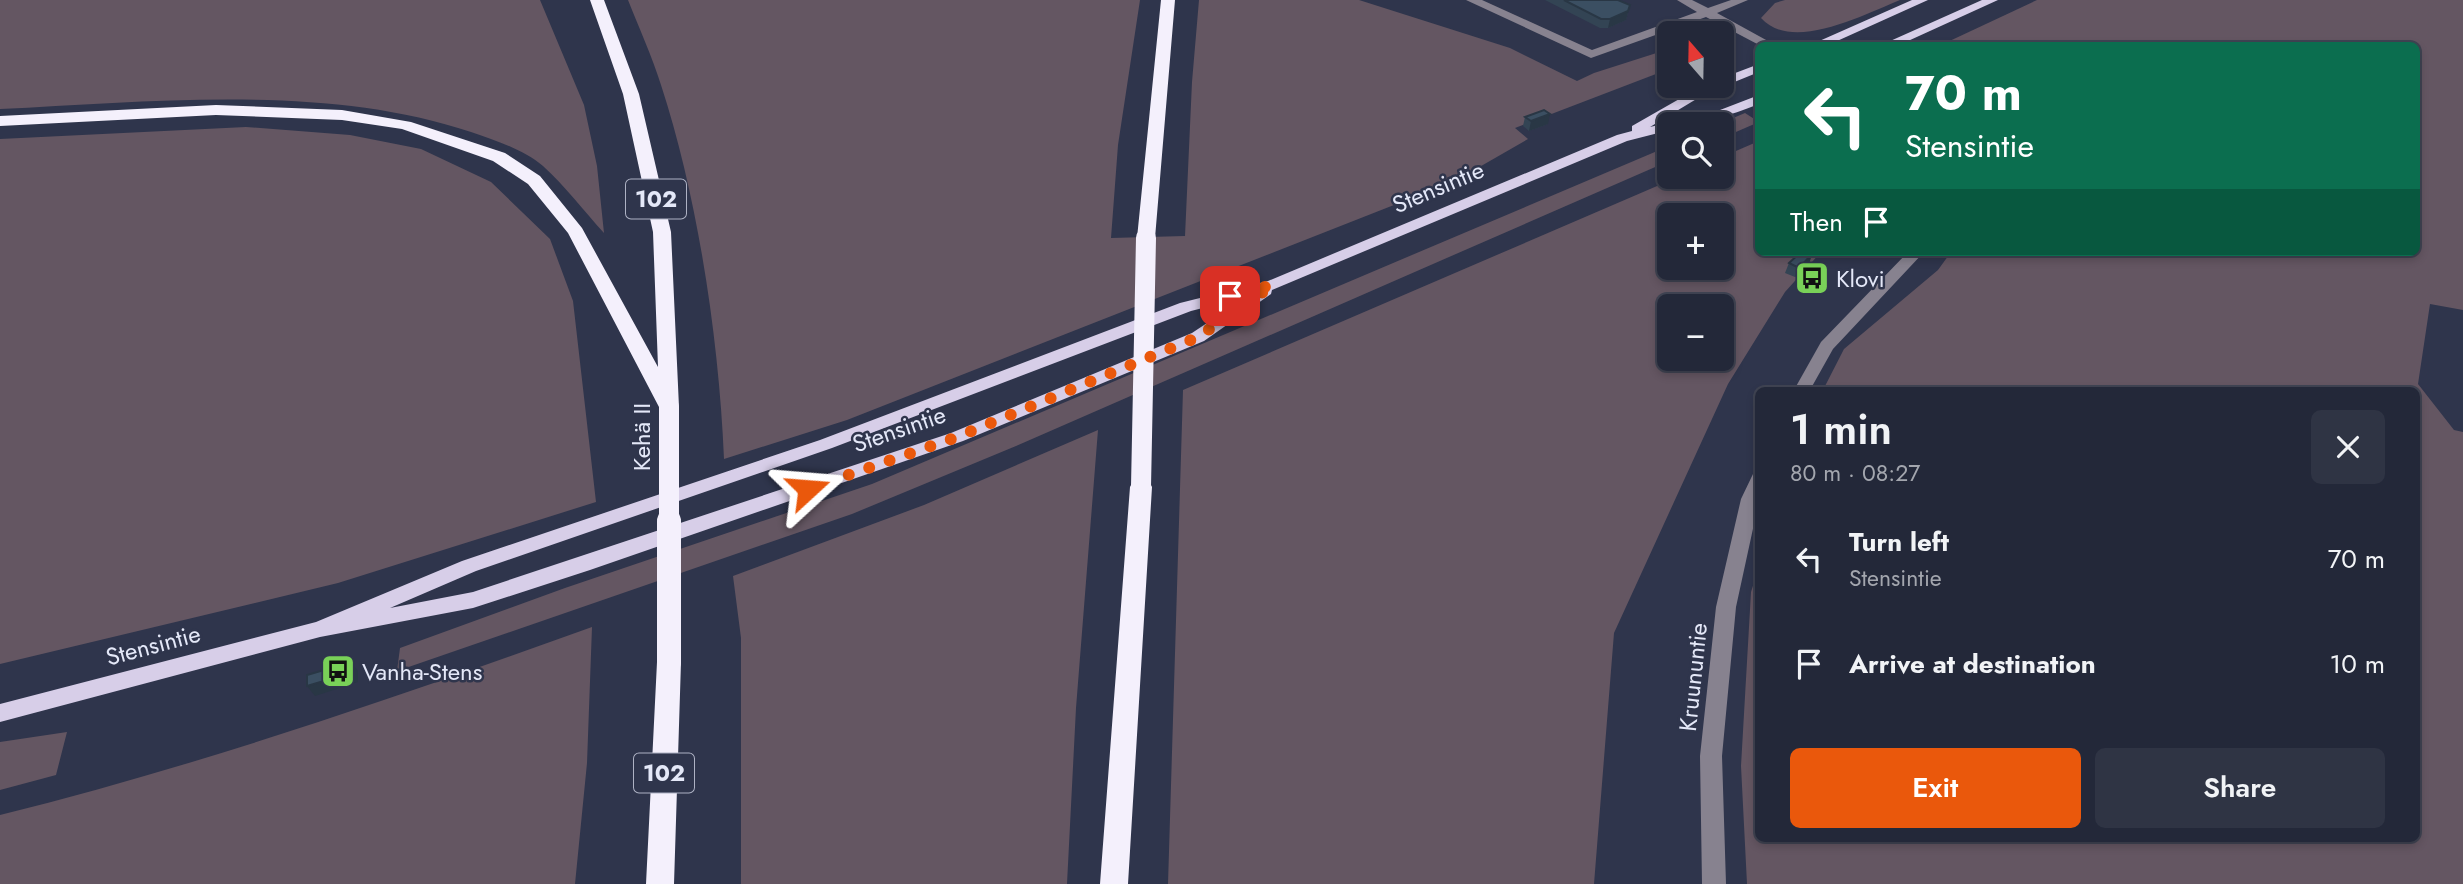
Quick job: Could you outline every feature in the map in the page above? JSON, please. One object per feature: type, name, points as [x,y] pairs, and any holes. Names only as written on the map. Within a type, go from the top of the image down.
[{"type":"highway","name":"Kehä II","points":[[597,0],[631,94],[662,232],[669,407],[669,662],[660,884]]},
{"type":"highway","points":[[1114,884],[1141,487],[1146,238],[1168,0]]},
{"type":"highway","points":[[0,121],[216,110],[342,115],[405,125],[499,157],[534,180],[576,232],[669,407]]},
{"type":"main road","points":[[1823,42],[1922,0]]},
{"type":"main road","points":[[1894,42],[1992,0]]},
{"type":"main road","points":[[1734,77],[1755,70]]},
{"type":"main road","name":"Stensintie","points":[[320,629],[469,566],[826,444],[1186,307],[1273,285],[1622,138],[1687,98]]},
{"type":"main road","points":[[1726,112],[1755,101]]},
{"type":"main road","name":"Stensintie","points":[[1622,138],[1657,129]]},
{"type":"main road","name":"Stensintie","points":[[0,713],[320,629],[472,600],[957,437],[1198,337],[1273,285]]},
{"type":"street","points":[[1472,0],[1591,54],[1712,13],[1742,0]]},
{"type":"street","points":[[1683,0],[1764,42]]},
{"type":"street","points":[[1804,387],[1827,346],[1912,256]]},
{"type":"street","name":"Kruununtie","points":[[1714,884],[1712,756],[1727,607],[1750,499],[1755,488]]},
{"type":"shaded area","points":[[0,0],[540,0],[584,105],[597,166],[604,233],[567,190],[543,166],[527,155],[480,135],[415,117],[298,101],[177,100],[0,109]]},
{"type":"shaded area","points":[[628,0],[1140,0],[1118,145],[1111,238],[1185,236],[1192,82],[1199,0],[1359,0],[1510,48],[1577,81],[1657,53],[1657,74],[1515,128],[1528,139],[1455,181],[847,420],[724,459],[712,318],[696,222],[674,129],[650,53]]},
{"type":"shaded area","points":[[1785,0],[1900,0],[1829,27],[1791,32],[1774,28],[1761,18],[1775,3]]},
{"type":"shaded area","points":[[2037,0],[2463,0],[2463,310],[2430,304],[2418,384],[2454,430],[2463,432],[2463,884],[1747,884],[1741,766],[1751,592],[1755,580],[1755,842],[2420,842],[2420,387],[1825,387],[1844,349],[1938,270],[1948,256],[2420,256],[2420,42],[1947,42]]},
{"type":"shaded area","points":[[1745,113],[1755,119],[1755,124],[1734,133],[1734,118]]},
{"type":"shaded area","points":[[246,127],[350,135],[421,149],[491,182],[550,239],[573,301],[596,502],[338,583],[0,664],[0,139]]},
{"type":"shaded area","points":[[1755,143],[1755,256],[1817,256],[1785,292],[1728,384],[1614,633],[1594,884],[1168,884],[1183,390],[1657,186],[1657,189],[1734,189],[1734,152]]},
{"type":"shaded area","points":[[1657,151],[1657,166],[1016,446],[852,514],[397,671],[400,648],[565,588],[872,484]]},
{"type":"shaded area","points":[[1098,430],[1076,708],[1067,884],[741,884],[741,638],[733,576],[924,505]]},
{"type":"shaded area","points":[[592,627],[587,763],[575,884],[0,884],[0,815],[225,752]]},
{"type":"shaded area","points":[[67,732],[56,775],[0,790],[0,742]]},
{"type":"building","points":[[1564,0],[1618,0],[1630,5],[1628,11],[1610,19],[1601,19]]},
{"type":"building","points":[[1544,110],[1550,114],[1531,121],[1525,117]]},
{"type":"building","points":[[1797,256],[1810,256],[1799,268],[1789,263]]},
{"type":"building","points":[[351,662],[351,673],[307,686],[307,675]]},
{"type":"place","name":"Klovi","points":[[1812,278]]},
{"type":"place","name":"Vanha-Stens","points":[[338,671]]},
{"type":"route","points":[[808,489],[957,437],[1198,337],[1273,285],[1230,296]]}]
